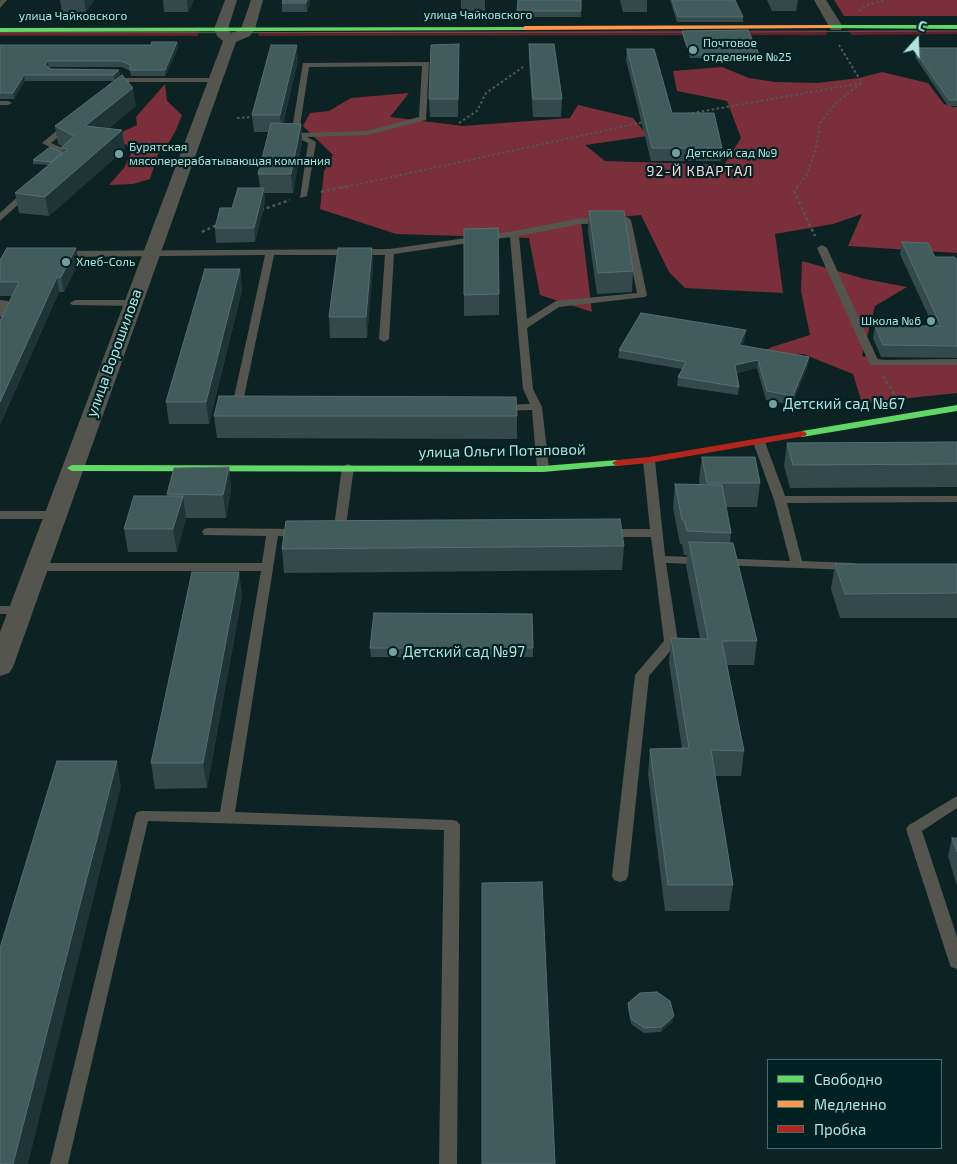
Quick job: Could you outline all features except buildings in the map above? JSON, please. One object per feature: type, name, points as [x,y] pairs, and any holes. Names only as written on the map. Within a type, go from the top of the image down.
[{"type":"main road","name":"улица Чайковского","points":[[0,30],[225,34],[580,34],[836,27],[957,27]]},
{"type":"main road","name":"улица Чайковского","points":[[248,29],[957,38]]},
{"type":"main road","name":"улица Чайковского","points":[[0,39],[225,34]]},
{"type":"main road","name":"улица Ольги Потаповой","points":[[72,468],[348,467],[543,469],[649,460],[957,408]]},
{"type":"street","name":"улица Ворошилова","points":[[0,667],[132,303],[216,80],[231,0]]},
{"type":"street","points":[[225,34],[245,33],[257,0]]},
{"type":"street","points":[[820,0],[836,27]]},
{"type":"lane","points":[[0,6],[4,0]]},
{"type":"lane","points":[[426,64],[423,118],[367,133],[295,135],[306,65],[426,64]]},
{"type":"lane","points":[[110,92],[124,76],[216,80]]},
{"type":"lane","points":[[63,161],[71,155],[46,143],[74,120]]},
{"type":"lane","points":[[295,135],[312,142],[302,196]]},
{"type":"lane","points":[[0,218],[33,188]]},
{"type":"lane","points":[[0,206],[11,207]]},
{"type":"lane","points":[[48,254],[390,252],[514,234],[581,221],[627,220],[642,295],[556,304],[522,327]]},
{"type":"lane","points":[[514,234],[528,389],[537,407],[543,469]]},
{"type":"lane","points":[[822,248],[874,363],[957,362]]},
{"type":"lane","points":[[384,339],[390,252]]},
{"type":"lane","points":[[246,411],[236,411],[270,254]]},
{"type":"lane","points":[[0,303],[5,303],[0,314]]},
{"type":"lane","points":[[74,303],[132,303]]},
{"type":"lane","points":[[489,408],[537,407]]},
{"type":"lane","points":[[759,442],[780,500],[797,565]]},
{"type":"lane","points":[[620,876],[642,674],[671,642],[659,559],[649,460]]},
{"type":"lane","points":[[339,534],[348,467]]},
{"type":"lane","points":[[780,500],[957,499]]},
{"type":"lane","points":[[0,515],[55,515]]},
{"type":"lane","points":[[208,532],[311,534]]},
{"type":"lane","points":[[228,817],[273,532]]},
{"type":"lane","points":[[596,533],[656,533]]},
{"type":"lane","points":[[659,559],[863,566]]},
{"type":"lane","points":[[36,567],[268,567]]},
{"type":"lane","points":[[0,610],[21,610]]},
{"type":"lane","points":[[957,801],[914,829],[957,962]]},
{"type":"lane","points":[[59,1164],[142,816],[452,825],[448,1164]]},
{"type":"path","points":[[854,14],[875,0]]},
{"type":"path","points":[[867,6],[885,0]]},
{"type":"path","points":[[839,45],[862,83]]},
{"type":"path","points":[[459,123],[477,111],[486,93],[523,67]]},
{"type":"path","points":[[683,114],[862,83]]},
{"type":"path","points":[[822,248],[811,230],[794,191],[807,174],[816,149],[820,123],[836,103],[862,83]]},
{"type":"path","points":[[237,118],[258,118]]},
{"type":"path","points":[[255,212],[302,196],[645,122]]},
{"type":"path","points":[[202,232],[218,225]]},
{"type":"path","points":[[874,363],[909,416]]},
{"type":"shaded area","points":[[834,0],[957,0],[957,16],[844,16]]},
{"type":"shaded area","points":[[826,30],[827,35],[258,36],[259,32]]},
{"type":"shaded area","points":[[848,30],[957,30],[957,34],[851,35]]},
{"type":"shaded area","points":[[199,31],[198,36],[0,36],[0,32]]},
{"type":"shaded area","points":[[722,67],[749,78],[775,82],[817,83],[859,78],[882,72],[928,83],[944,104],[957,108],[957,253],[848,246],[862,214],[833,224],[775,234],[783,293],[685,288],[669,272],[641,215],[581,221],[592,312],[540,295],[529,238],[396,234],[320,209],[324,171],[333,155],[303,126],[310,113],[329,111],[351,98],[409,93],[390,117],[463,126],[570,118],[578,105],[633,118],[648,136],[585,145],[605,161],[724,165],[741,138],[727,101],[677,91],[673,71]]},
{"type":"shaded area","points":[[165,84],[167,101],[182,115],[167,146],[158,154],[150,179],[133,184],[109,185],[124,168],[133,149],[120,141],[120,133],[137,125],[136,117]]},
{"type":"shaded area","points":[[802,261],[865,279],[907,287],[875,306],[862,356],[914,365],[957,359],[957,393],[862,403],[853,374],[803,354],[742,361],[772,347],[810,335],[801,291]]},
{"type":"tram line","points":[[735,32],[957,31]]},
{"type":"tram line","points":[[0,33],[695,32]]},
{"type":"traffic: fast","points":[[829,27],[957,27]]},
{"type":"traffic: fast","points":[[0,30],[525,28]]},
{"type":"traffic: fast","points":[[802,434],[957,408]]},
{"type":"traffic: fast","points":[[72,468],[543,469],[617,463]]},
{"type":"traffic: slow","points":[[525,28],[829,27]]},
{"type":"traffic: jam","points":[[617,463],[649,460],[802,434]]},
{"type":"place","name":"Почтовое отделение №25","points":[[693,50]]},
{"type":"place","name":"Детский сад №9","points":[[676,153]]},
{"type":"place","name":"Бурятская мясоперерабатывающая компания","points":[[119,154]]},
{"type":"place","name":"Хлеб-Соль","points":[[66,262]]},
{"type":"place","name":"Школа №6","points":[[931,321]]},
{"type":"place","name":"Детский сад №67","points":[[773,404]]},
{"type":"place","name":"Детский сад №97","points":[[393,652]]},
{"type":"district","name":"92-Й КВАРТАЛ","points":[[700,171]]}]
